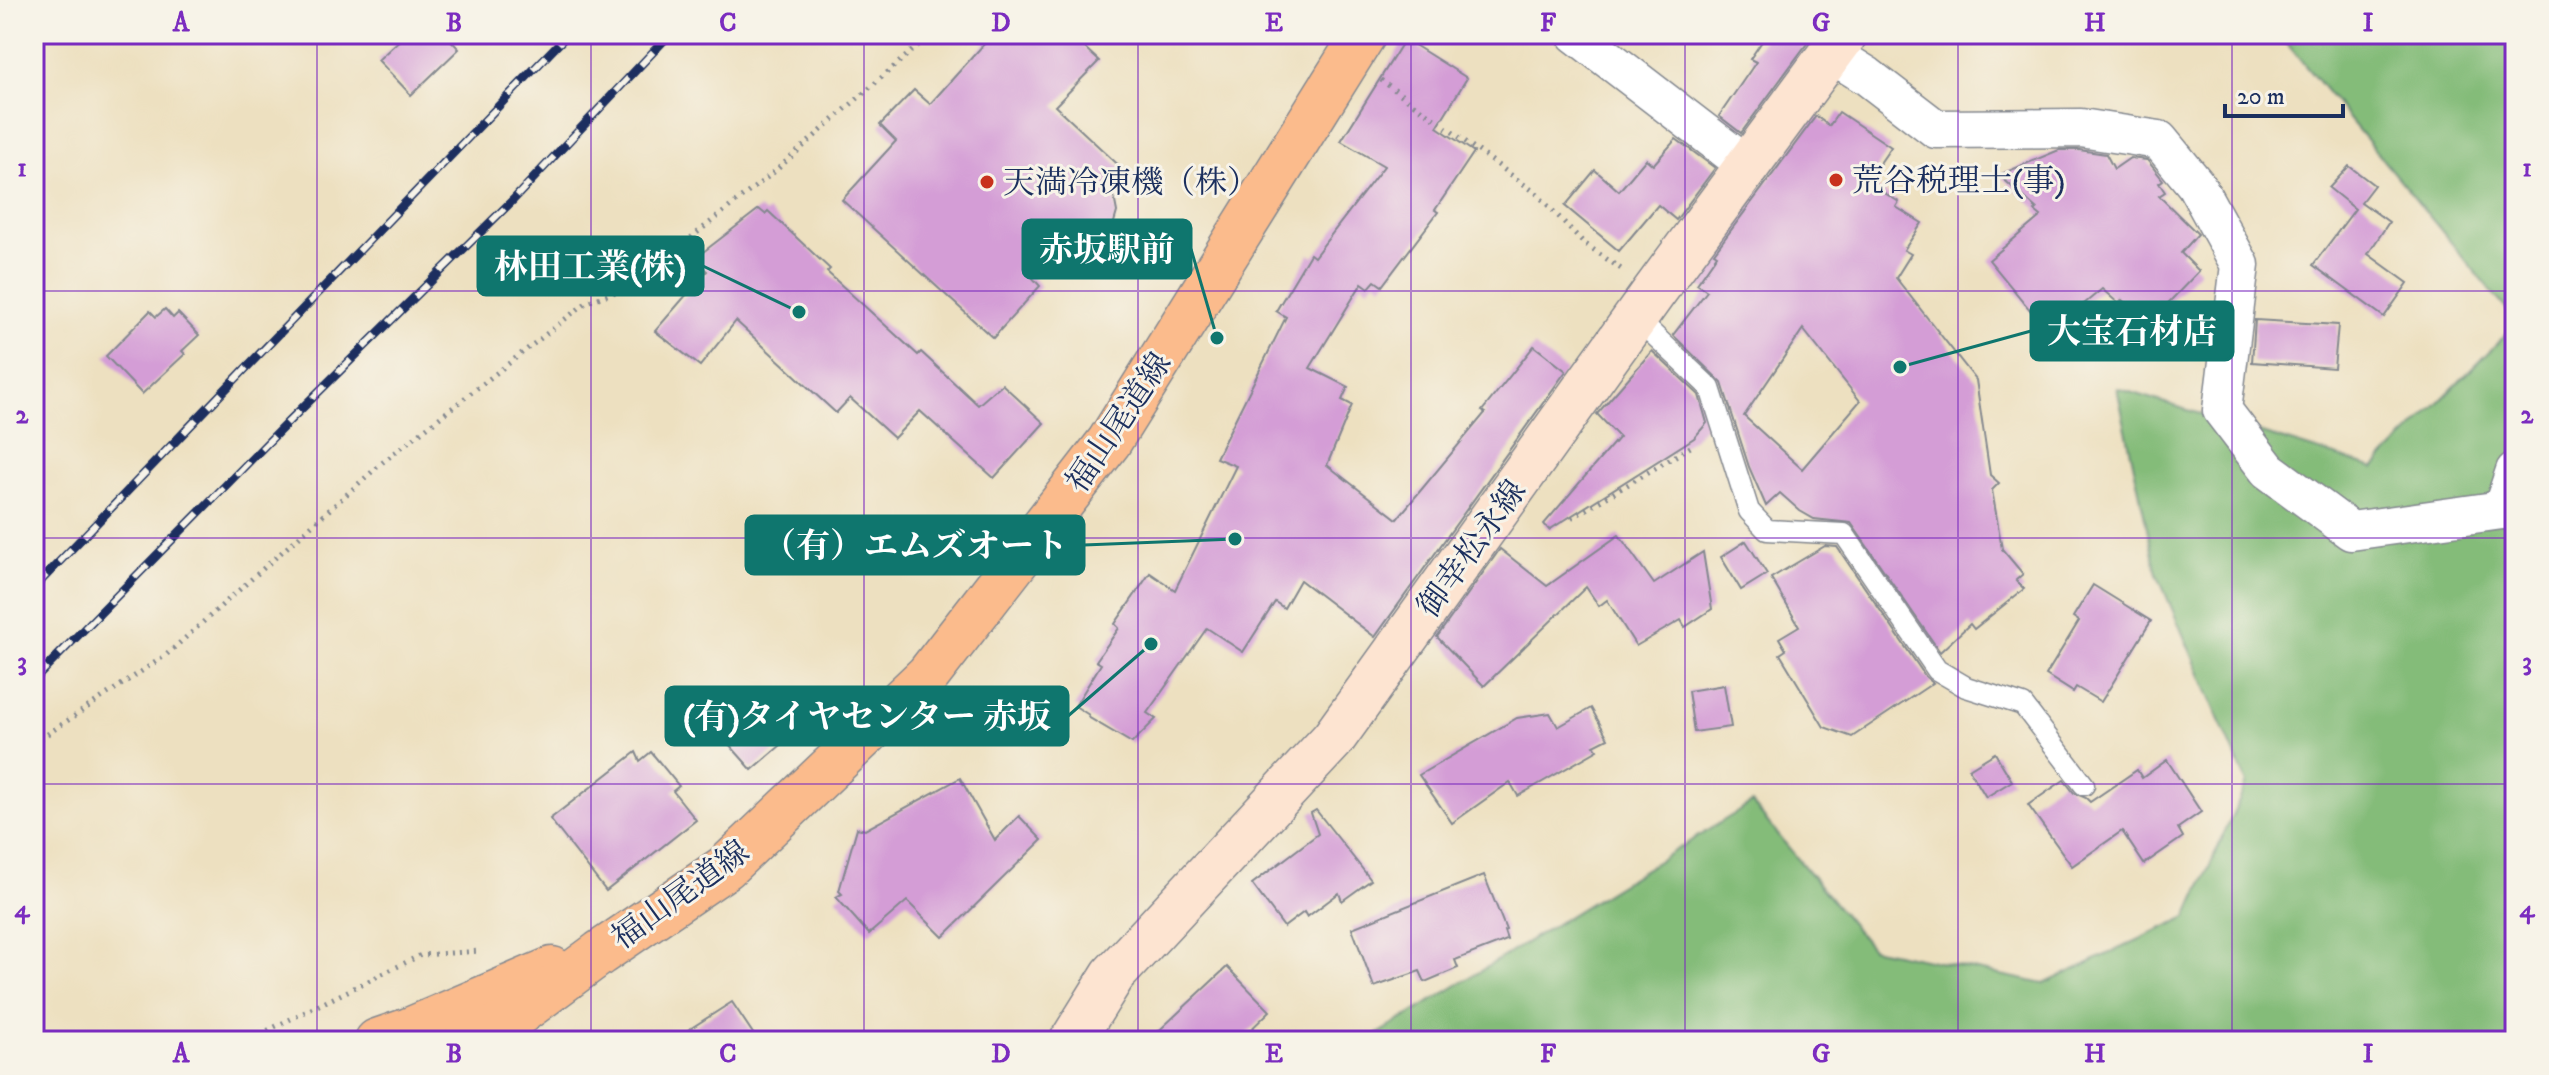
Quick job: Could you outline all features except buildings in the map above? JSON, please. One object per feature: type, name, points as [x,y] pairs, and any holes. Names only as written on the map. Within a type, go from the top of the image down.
[{"type":"main road","name":"御幸松永線","points":[[1072,1041],[1113,975],[1333,739],[1837,44]]},
{"type":"main road","name":"福山尾道線","points":[[465,1041],[507,1022],[600,953],[726,867],[928,675],[1109,442],[1357,46]]},
{"type":"main road","name":"福山尾道線","points":[[377,1041],[532,976],[600,953]]},
{"type":"street","points":[[1576,34],[1749,167]]},
{"type":"street","points":[[1837,44],[1867,76],[1936,129],[2081,128],[2159,140],[2196,185],[2240,265],[2222,410],[2268,470],[2351,531],[2508,510],[2515,471]]},
{"type":"lane","points":[[1646,305],[1710,388],[1749,511],[1767,530],[1844,534],[1937,670],[1966,687],[2023,705],[2084,785]]},
{"type":"path","points":[[34,743],[166,655],[383,462],[587,302],[627,288],[640,278],[774,172],[931,34]]},
{"type":"path","points":[[1357,46],[1536,193],[1646,305]]},
{"type":"path","points":[[1572,518],[1692,446]]},
{"type":"path","points":[[246,1041],[421,955],[492,951]]},
{"type":"green space","points":[[2279,34],[2515,34],[2515,320]]},
{"type":"green space","points":[[2515,325],[2515,1041],[1367,1041],[1752,803],[1871,948],[2044,984],[2187,917],[2247,783],[2157,574],[2117,388],[2374,468]]},
{"type":"railway","points":[[34,588],[568,34]]},
{"type":"railway","points":[[34,680],[289,421],[513,200],[670,34]]},
{"type":"place","name":"荒谷税理士(事)","points":[[1836,180]]},
{"type":"place","name":"天満冷凍機（株）","points":[[987,182]]},
{"type":"place","name":"林田工業(株)","points":[[799,312]]},
{"type":"place","name":"赤坂駅前","points":[[1217,338]]},
{"type":"place","name":"大宝石材店","points":[[1900,367]]},
{"type":"place","name":"（有）エムズオート","points":[[1235,539]]},
{"type":"place","name":"(有)タイヤセンター 赤坂","points":[[1151,644]]}]
